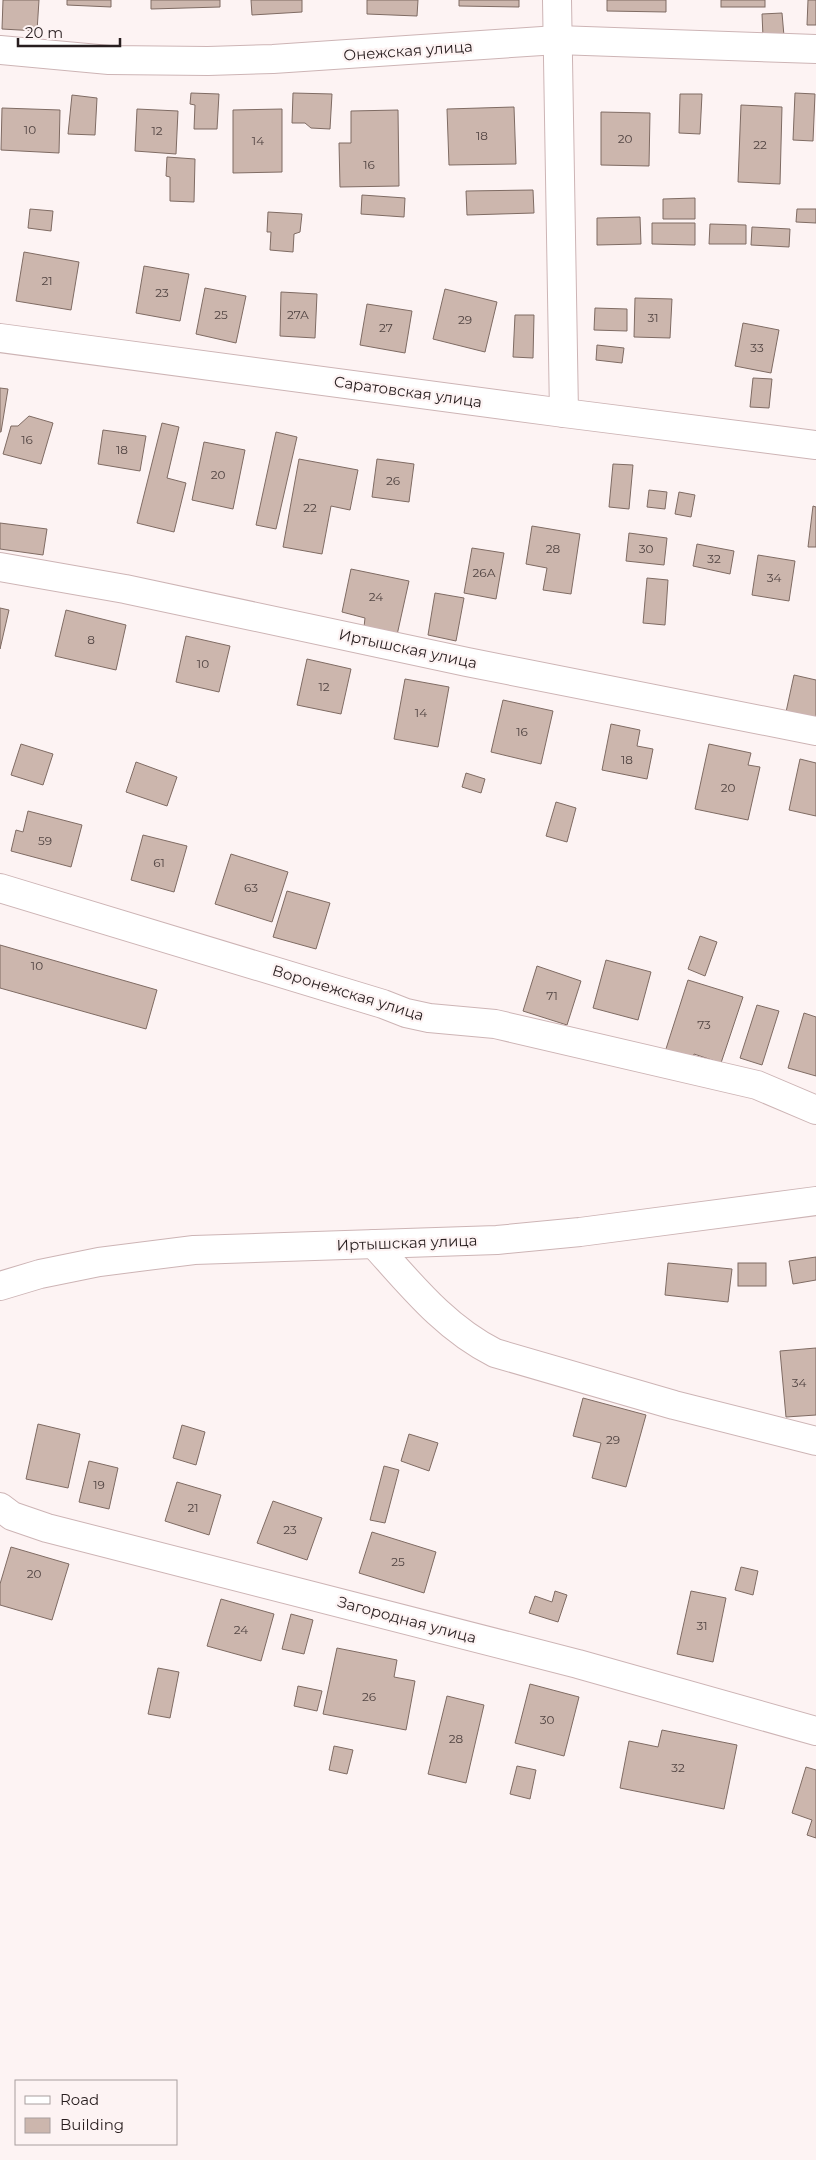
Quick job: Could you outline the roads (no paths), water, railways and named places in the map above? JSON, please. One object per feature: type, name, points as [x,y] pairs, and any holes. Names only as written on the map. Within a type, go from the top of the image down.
[{"type":"street","points":[[558,0],[557,40],[564,413]]},
{"type":"street","name":"Онежская улица","points":[[0,50],[109,60],[208,61],[273,60],[557,40],[816,49]]},
{"type":"street","name":"Саратовская улица","points":[[0,338],[564,413],[816,444]]},
{"type":"street","name":"Иртышская улица","points":[[0,566],[124,589],[466,662],[816,731]]},
{"type":"street","name":"Воронежская улица","points":[[0,888],[383,1004],[406,1013],[429,1018],[495,1024],[757,1085],[816,1110]]},
{"type":"street","name":"Иртышская улица","points":[[0,1286],[40,1274],[100,1262],[194,1250],[497,1240],[580,1232],[816,1202]]},
{"type":"street","points":[[374,1244],[442,1318],[474,1342],[495,1353],[674,1405],[816,1441]]},
{"type":"street","name":"Загородная улица","points":[[0,1507],[12,1516],[48,1528],[578,1664],[816,1732]]}]
